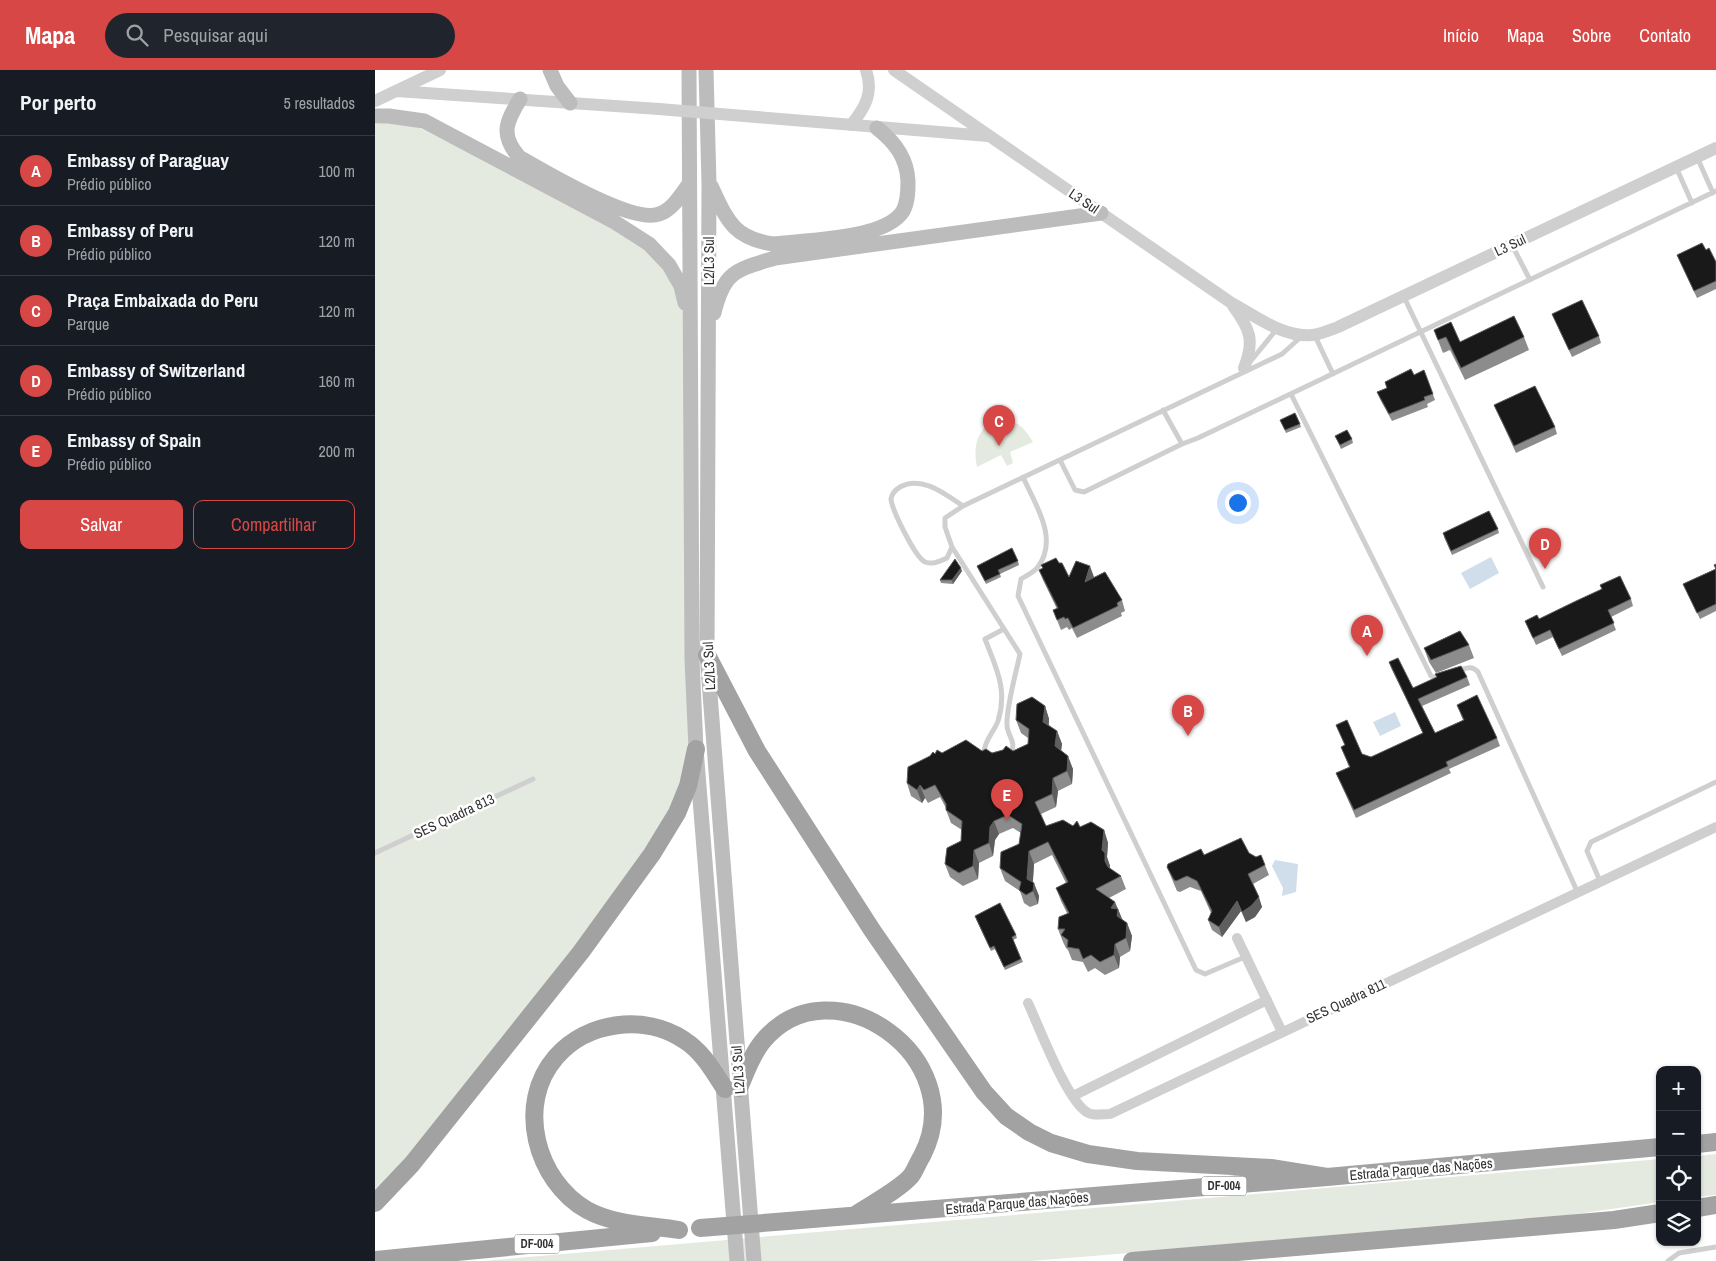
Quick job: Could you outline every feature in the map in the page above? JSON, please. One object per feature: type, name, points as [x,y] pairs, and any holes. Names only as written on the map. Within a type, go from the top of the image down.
[{"type":"highway","points":[[707,654],[757,751],[825,857],[983,1092],[1006,1116],[1029,1132],[1051,1143],[1089,1154],[1137,1161],[1271,1168],[1327,1177]]},
{"type":"highway","points":[[375,1203],[412,1164],[581,952],[652,854],[677,813],[688,786],[696,749]]},
{"type":"highway","points":[[679,1230],[606,1218],[588,1211],[563,1192],[546,1168],[539,1150],[535,1122],[538,1095],[549,1067],[566,1047],[591,1032],[622,1024],[652,1027],[684,1040],[707,1061],[732,1089],[763,1042],[776,1028],[788,1020],[818,1011],[837,1011],[873,1022],[897,1038],[913,1054],[925,1077],[933,1102],[930,1140],[911,1176],[853,1216]]},
{"type":"highway","points":[[1701,1144],[1716,1142]]},
{"type":"highway","name":"Estrada Parque das Nações","points":[[375,1260],[788,1220],[1327,1177],[1656,1147]]},
{"type":"highway","points":[[1701,1207],[1716,1205]]},
{"type":"highway","points":[[1132,1261],[1377,1242],[1614,1220],[1656,1214]]},
{"type":"highway","points":[[1287,1261],[1377,1242]]},
{"type":"main road","points":[[550,70],[557,86],[571,102]]},
{"type":"main road","name":"L2/L3 Sul","points":[[689,70],[692,659],[696,749],[732,1089],[754,1261]]},
{"type":"main road","name":"L2/L3 Sul","points":[[706,70],[709,183],[707,654],[732,1089],[737,1261]]},
{"type":"main road","points":[[520,99],[510,116],[506,133],[509,145],[519,157],[622,210],[642,216],[659,214],[672,206],[689,184]]},
{"type":"main road","points":[[375,116],[424,121],[613,221],[649,244],[669,264],[681,286],[690,322]]},
{"type":"main road","points":[[709,183],[722,210],[735,228],[742,235],[757,241],[773,244],[876,230],[893,222],[903,211],[908,194],[907,170],[900,151],[877,128]]},
{"type":"main road","points":[[708,333],[718,295],[728,278],[745,267],[775,258],[1101,213]]},
{"type":"street","points":[[375,101],[440,70]]},
{"type":"street","points":[[851,125],[867,102],[870,88],[867,70]]},
{"type":"street","name":"L3 Sul","points":[[894,70],[1230,302],[1277,328],[1308,336],[1338,327],[1716,148]]},
{"type":"street","points":[[396,91],[732,114],[877,128],[988,136]]},
{"type":"street","points":[[1230,302],[1248,329],[1250,336],[1249,351],[1241,372]]},
{"type":"street","name":"SES Quadra 811","points":[[1028,1003],[1057,1068],[1073,1096],[1084,1110],[1094,1115],[1110,1114],[1577,891],[1716,827]]},
{"type":"street","points":[[1237,938],[1282,1032]]},
{"type":"street","points":[[1073,1096],[1267,1000]]},
{"type":"lane","points":[[1059,460],[1075,490],[1084,492],[1182,444],[1421,333],[1714,192],[1697,157]]},
{"type":"lane","points":[[1676,167],[1692,203]]},
{"type":"lane","points":[[1512,244],[1530,280]]},
{"type":"lane","points":[[1403,295],[1543,587]]},
{"type":"lane","name":"L3 Sul","points":[[1241,372],[1277,328]]},
{"type":"lane","points":[[1308,336],[1333,374]]},
{"type":"lane","name":"L3 Sul","points":[[952,547],[945,527],[945,518],[963,506],[1282,354],[1308,336]]},
{"type":"lane","points":[[1291,394],[1431,676],[1436,678],[1444,676]]},
{"type":"lane","points":[[1163,410],[1182,444]]},
{"type":"lane","points":[[1023,477],[1048,534],[1045,550],[1037,568],[1021,579],[1018,596],[1196,970],[1205,974],[1247,956]]},
{"type":"lane","points":[[952,547],[947,558],[934,564],[927,563],[917,557],[891,504],[891,495],[904,485],[926,484],[963,506]]},
{"type":"lane","points":[[952,547],[1020,654],[1007,726],[1013,738],[1014,746],[1005,759]]},
{"type":"lane","points":[[992,759],[984,752],[985,742],[997,723],[1003,691],[985,639],[1004,629]]},
{"type":"lane","points":[[1453,673],[1469,667],[1475,668],[1478,672],[1577,891]]},
{"type":"lane","points":[[1003,691],[1014,688]]},
{"type":"lane","points":[[997,723],[1007,726]]},
{"type":"lane","name":"SES Quadra 813","points":[[375,853],[533,779]]},
{"type":"lane","points":[[1599,881],[1587,851],[1591,842],[1716,782]]},
{"type":"lane","points":[[1668,1261],[1679,1253],[1716,1247]]},
{"type":"shaded area","points":[[396,122],[420,128],[619,228],[667,264],[690,322],[696,749],[652,854],[375,1202],[375,124]]},
{"type":"shaded area","points":[[996,419],[1018,424],[1026,431],[1033,442],[1010,452],[1013,463],[1007,466],[1001,455],[977,467],[975,453],[977,440],[984,428]]},
{"type":"shaded area","points":[[1716,1154],[1716,1195],[1701,1197],[1701,1156]]},
{"type":"shaded area","points":[[1656,1159],[1656,1203],[1535,1220],[1031,1261],[483,1261]]},
{"type":"water","points":[[1491,557],[1499,573],[1470,589],[1461,573]]},
{"type":"water","points":[[1395,712],[1401,726],[1380,736],[1373,722]]},
{"type":"water","points":[[1275,860],[1298,864],[1296,892],[1282,896],[1283,888],[1272,866]]},
{"type":"building","points":[[1702,243],[1706,250],[1709,248],[1716,262],[1716,281],[1694,291],[1677,255]]},
{"type":"building","points":[[1582,300],[1599,336],[1569,350],[1552,314]]},
{"type":"building","points":[[1514,316],[1524,337],[1461,368],[1446,337],[1438,340],[1434,330],[1451,322],[1460,342]]},
{"type":"building","points":[[1411,369],[1414,375],[1424,370],[1433,394],[1424,397],[1425,400],[1389,414],[1377,392],[1387,388],[1385,382]]},
{"type":"building","points":[[1535,386],[1555,427],[1514,446],[1494,405]]},
{"type":"building","points":[[1295,413],[1300,424],[1285,430],[1280,420]]},
{"type":"building","points":[[1347,430],[1352,439],[1340,445],[1335,436]]},
{"type":"building","points":[[1489,511],[1498,529],[1451,551],[1443,533]]},
{"type":"building","points":[[1012,548],[1018,561],[998,570],[1000,574],[985,581],[977,566]]},
{"type":"building","points":[[1056,558],[1059,563],[1062,563],[1069,577],[1076,561],[1090,566],[1085,582],[1105,572],[1122,600],[1117,603],[1118,606],[1073,628],[1068,618],[1065,619],[1064,617],[1057,620],[1053,610],[1058,608],[1039,570],[1043,568],[1041,565]]},
{"type":"building","points":[[955,559],[961,568],[952,580],[940,580]]},
{"type":"building","points":[[1716,569],[1716,604],[1697,613],[1683,584]]},
{"type":"building","points":[[1620,576],[1631,599],[1608,610],[1614,623],[1559,649],[1550,630],[1533,638],[1525,621],[1537,615],[1539,619],[1602,589],[1600,585]]},
{"type":"building","points":[[1460,631],[1469,645],[1431,660],[1424,648]]},
{"type":"building","points":[[1398,658],[1413,688],[1437,677],[1435,674],[1461,666],[1467,677],[1418,699],[1435,733],[1464,720],[1457,705],[1477,695],[1497,738],[1446,762],[1448,766],[1354,810],[1336,773],[1350,767],[1341,747],[1345,745],[1336,725],[1347,720],[1362,754],[1371,757],[1423,733],[1389,662]]},
{"type":"building","points":[[1032,697],[1045,706],[1043,722],[1057,731],[1055,746],[1068,756],[1067,771],[1053,778],[1052,794],[1035,802],[1046,826],[1063,820],[1073,826],[1077,821],[1080,827],[1091,822],[1104,830],[1102,850],[1105,853],[1105,861],[1108,867],[1121,876],[1096,889],[1115,902],[1111,908],[1118,909],[1117,916],[1127,923],[1126,938],[1115,944],[1114,955],[1100,962],[1091,955],[1083,959],[1079,949],[1067,947],[1068,940],[1061,935],[1065,929],[1058,929],[1059,917],[1069,913],[1056,888],[1068,882],[1048,842],[1029,851],[1027,879],[1034,883],[1033,891],[1026,895],[1019,890],[1021,882],[1000,868],[1001,852],[1019,844],[1022,824],[1008,815],[994,821],[990,827],[989,843],[974,850],[973,866],[959,873],[945,864],[947,848],[961,841],[962,821],[946,810],[946,804],[935,785],[924,790],[920,785],[917,790],[907,783],[908,767],[930,756],[933,752],[935,754],[937,750],[942,753],[966,740],[982,751],[986,749],[992,753],[1003,750],[1006,746],[1013,751],[1028,744],[1029,729],[1016,720],[1017,704]]},
{"type":"building","points":[[1241,838],[1249,853],[1256,857],[1261,855],[1265,865],[1248,874],[1259,897],[1242,912],[1237,901],[1219,927],[1208,920],[1212,911],[1197,881],[1187,876],[1176,881],[1167,867],[1168,864],[1201,849],[1204,855]]},
{"type":"building","points":[[1000,903],[1016,935],[1012,937],[1021,959],[1004,967],[994,946],[990,948],[975,916]]},
{"type":"place","name":"Praça Embaixada do Peru","points":[[999,446]]},
{"type":"place","name":"Embassy of Switzerland","points":[[1545,569]]},
{"type":"place","name":"Embassy of Paraguay","points":[[1367,656]]},
{"type":"place","name":"Embassy of Peru","points":[[1188,736]]},
{"type":"place","name":"Embassy of Spain","points":[[1007,820]]}]
